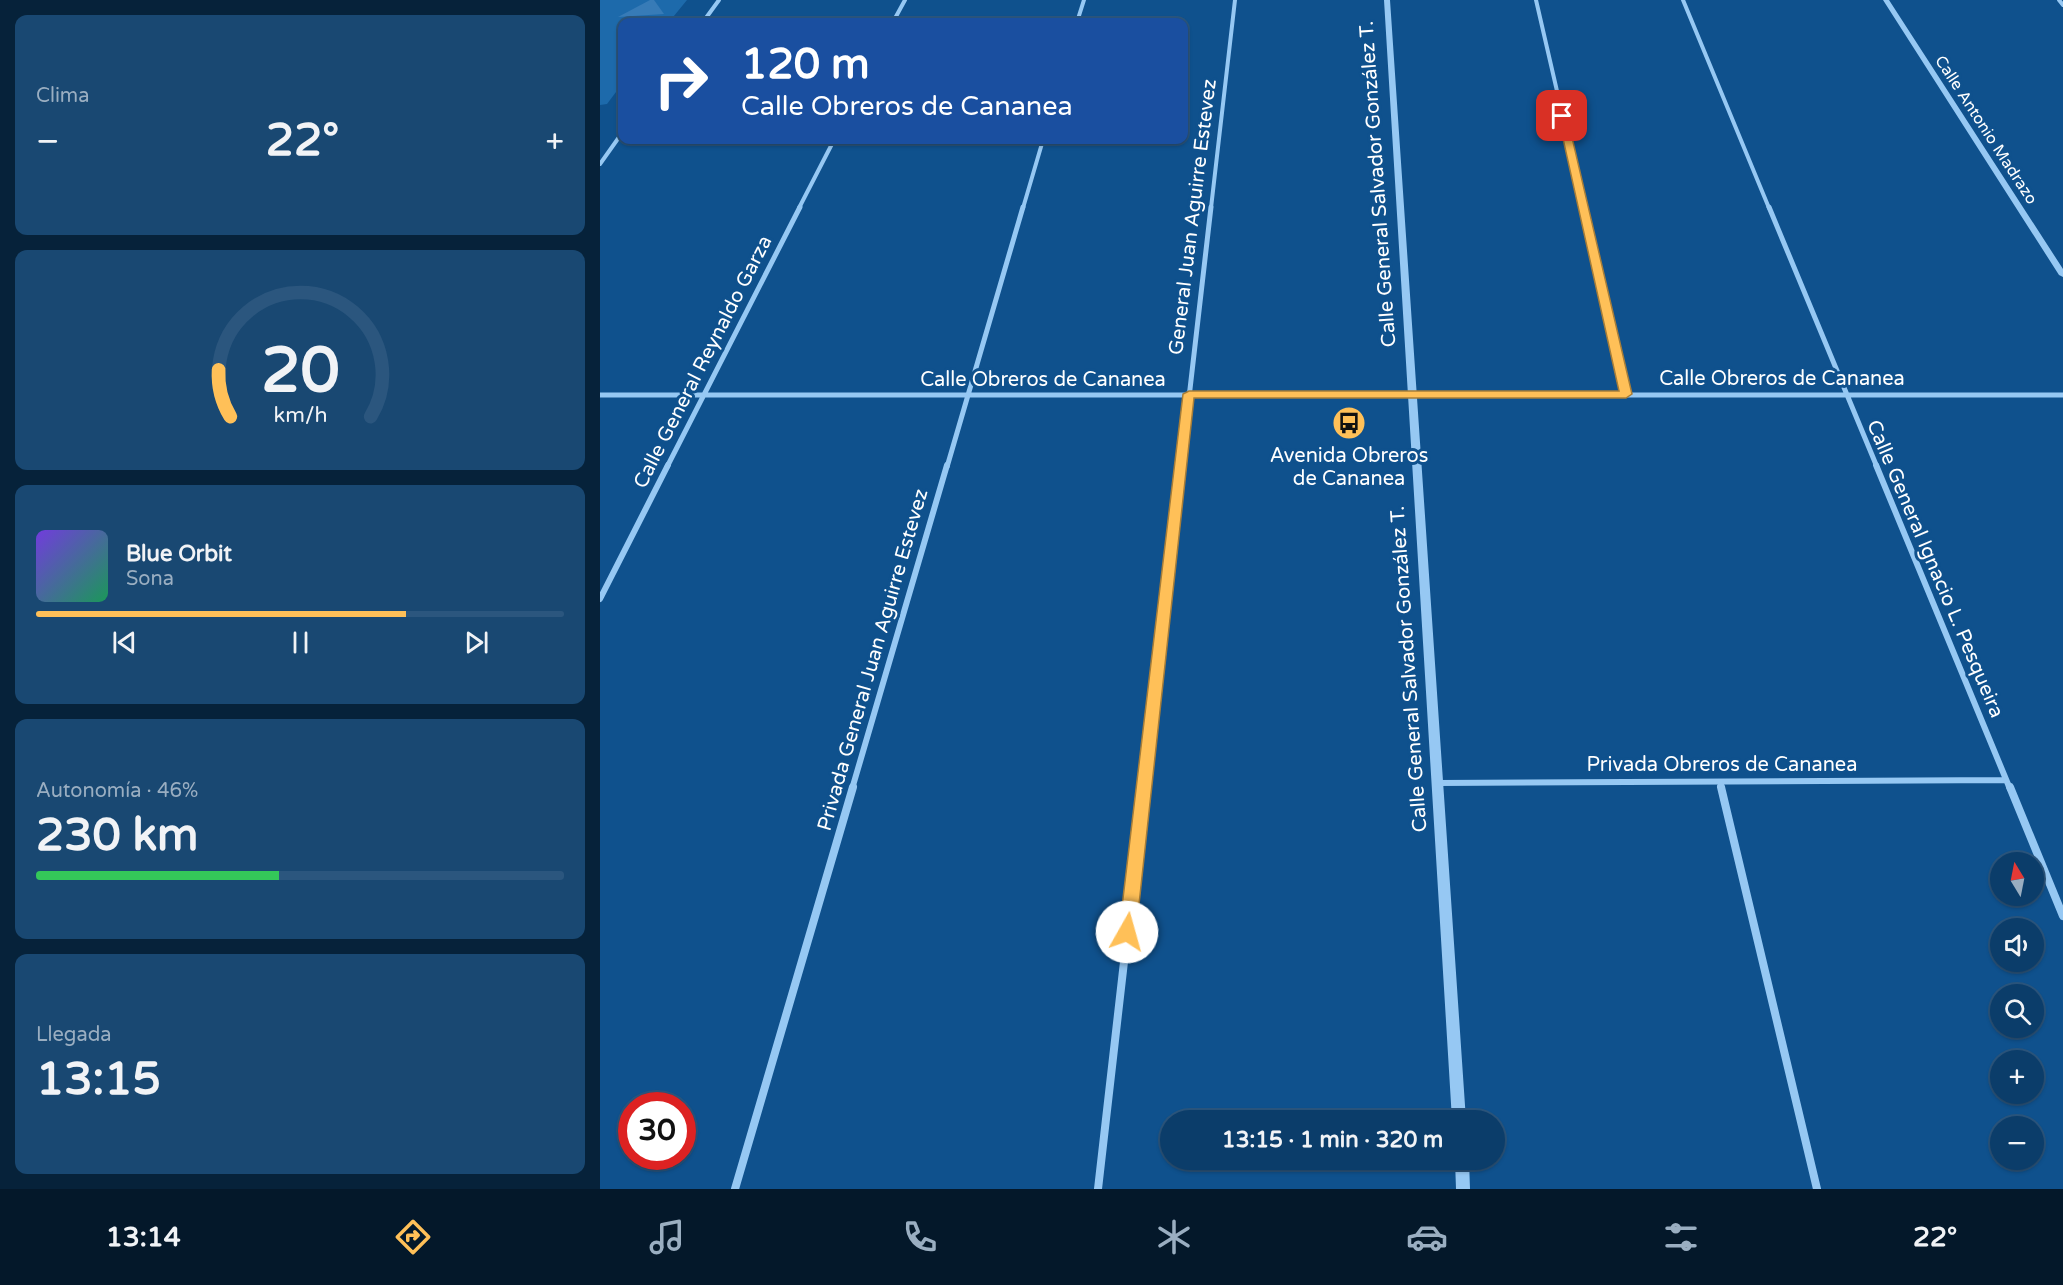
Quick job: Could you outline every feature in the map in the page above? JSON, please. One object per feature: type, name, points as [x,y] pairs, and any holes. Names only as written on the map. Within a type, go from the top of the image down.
[{"type":"street","points":[[706,18],[719,0]]},
{"type":"street","points":[[895,18],[904,0]]},
{"type":"street","points":[[1078,18],[1084,0]]},
{"type":"street","name":"General Juan Aguirre Estevez","points":[[1098,1189],[1235,0]]},
{"type":"street","name":"Calle General Salvador González T.","points":[[1387,0],[1458,1110]]},
{"type":"street","points":[[1536,0],[1626,394]]},
{"type":"street","name":"Calle General Ignacio L. Pesqueira","points":[[1683,0],[2063,916]]},
{"type":"street","name":"Calle Antonio Madrazo","points":[[1886,0],[2063,275]]},
{"type":"street","points":[[2059,0],[2063,5]]},
{"type":"street","points":[[600,164],[618,139]]},
{"type":"street","name":"Calle General Reynaldo Garza","points":[[600,599],[832,144]]},
{"type":"street","name":"Privada General Juan Aguirre Estevez","points":[[735,1189],[1042,144]]},
{"type":"street","name":"Calle Obreros de Cananea","points":[[600,395],[2063,394]]},
{"type":"street","name":"Privada Obreros de Cananea","points":[[1437,783],[2006,780]]},
{"type":"street","points":[[1720,782],[1817,1189]]},
{"type":"street","points":[[1462,1170],[1463,1189]]},
{"type":"shaded area","points":[[600,0],[687,0],[672,18],[618,18],[618,89],[607,104],[600,105]]},
{"type":"building","points":[[654,0],[664,14],[618,17]]},
{"type":"place","name":"Avenida Obreros de Cananea","points":[[1349,423]]},
{"type":"route","points":[[1127,932],[1189,394],[1626,394],[1562,116]]}]
